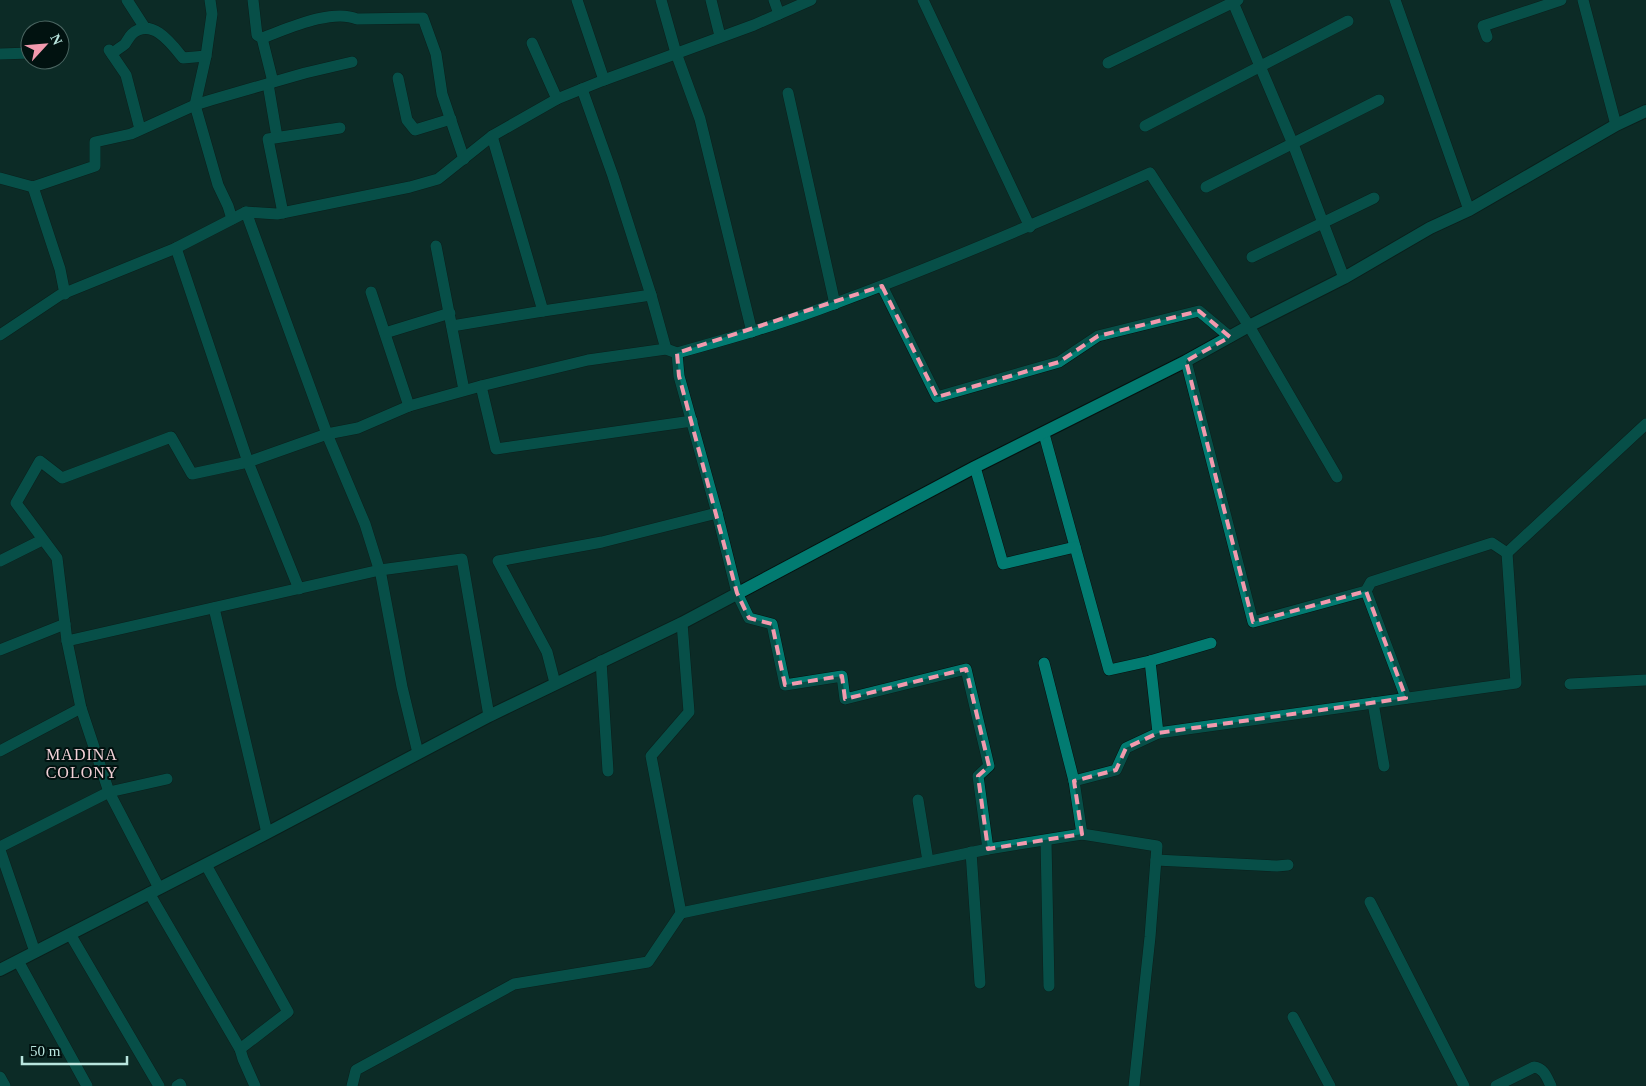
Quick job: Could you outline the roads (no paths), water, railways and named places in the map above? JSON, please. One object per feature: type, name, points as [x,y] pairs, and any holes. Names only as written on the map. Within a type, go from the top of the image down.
[{"type":"street","points":[[127,0],[145,28]]},
{"type":"street","points":[[210,0],[212,14],[206,56],[195,105],[218,185],[232,219]]},
{"type":"street","points":[[253,0],[257,35],[262,38],[270,83],[277,136]]},
{"type":"street","points":[[577,0],[604,80]]},
{"type":"street","points":[[661,0],[676,53],[700,119],[752,332]]},
{"type":"street","points":[[711,0],[720,36]]},
{"type":"street","points":[[774,0],[779,14]]},
{"type":"street","points":[[0,335],[65,294],[176,248],[246,212],[283,213],[410,187],[438,179],[492,136],[557,99],[811,0]]},
{"type":"street","points":[[923,0],[1030,227]]},
{"type":"street","points":[[1395,0],[1469,210]]},
{"type":"street","points":[[1487,37],[1483,26],[1561,0]]},
{"type":"street","points":[[1583,0],[1616,125]]},
{"type":"street","points":[[1108,63],[1234,1],[1293,144],[1344,278]]},
{"type":"street","points":[[262,38],[316,19],[349,16],[357,19],[423,18],[436,54],[442,94],[464,159]]},
{"type":"street","points":[[1145,126],[1348,20]]},
{"type":"street","points":[[140,129],[126,76],[110,52],[126,43],[131,34],[145,28],[153,29],[170,41],[183,58],[206,56]]},
{"type":"street","points":[[532,43],[557,99]]},
{"type":"street","points":[[0,54],[20,54]]},
{"type":"street","points":[[0,178],[33,187],[95,166],[95,142],[131,134],[195,105],[352,62]]},
{"type":"street","points":[[398,78],[407,120],[415,130],[451,119]]},
{"type":"street","points":[[582,89],[613,176],[651,295],[672,351],[737,593],[749,618],[772,624],[785,685],[842,676],[846,698],[966,669],[989,766],[978,776],[988,849]]},
{"type":"street","points":[[788,93],[835,304]]},
{"type":"street","points":[[1206,187],[1379,100]]},
{"type":"street","points":[[0,970],[267,834],[490,716],[682,622],[975,468],[1186,361],[1249,326],[1344,278],[1430,228],[1469,210],[1616,125],[1646,111]]},
{"type":"street","points":[[283,213],[268,138],[340,128]]},
{"type":"street","points":[[492,136],[543,311]]},
{"type":"street","points":[[255,1086],[240,1049],[154,890],[109,792],[81,708],[66,641],[58,558],[42,540],[16,503],[40,461],[62,478],[171,438],[192,474],[248,462],[327,434],[358,428],[409,406],[464,390],[588,360],[672,351],[752,332],[835,304],[1030,227],[1150,173],[1249,326],[1337,477]]},
{"type":"street","points":[[33,187],[60,269],[65,294]]},
{"type":"street","points":[[1252,257],[1374,198]]},
{"type":"street","points":[[246,212],[327,434],[365,524],[380,570],[402,687],[418,753]]},
{"type":"street","points":[[436,246],[464,390]]},
{"type":"street","points":[[176,248],[248,462],[299,589]]},
{"type":"street","points":[[882,286],[937,398],[1059,362],[1098,336],[1199,311],[1230,338]]},
{"type":"street","points":[[371,292],[409,406]]},
{"type":"street","points":[[452,326],[651,295]]},
{"type":"street","points":[[385,333],[450,313]]},
{"type":"street","points":[[1186,361],[1253,622],[1366,591],[1371,582],[1492,543],[1507,553]]},
{"type":"street","points":[[481,386],[496,450],[692,421]]},
{"type":"street","points":[[1507,553],[1646,424]]},
{"type":"street","points":[[1044,434],[1109,670],[1211,643]]},
{"type":"street","points":[[975,468],[1003,564],[1075,547]]},
{"type":"street","points":[[555,683],[547,652],[498,561],[602,542],[717,513]]},
{"type":"street","points":[[0,561],[42,540]]},
{"type":"street","points":[[1074,781],[1116,770],[1126,748],[1158,732],[1516,683],[1507,553]]},
{"type":"street","points":[[66,641],[380,570],[462,558],[490,716]]},
{"type":"street","points":[[1366,591],[1406,698]]},
{"type":"street","points":[[214,608],[267,834]]},
{"type":"street","points":[[681,913],[651,756],[689,712],[682,622]]},
{"type":"street","points":[[0,650],[65,624]]},
{"type":"street","points":[[1150,660],[1158,732]]},
{"type":"street","points":[[601,661],[608,771]]},
{"type":"street","points":[[1044,663],[1074,781],[1082,834]]},
{"type":"street","points":[[1570,684],[1646,680]]},
{"type":"street","points":[[1373,703],[1384,766]]},
{"type":"street","points":[[0,751],[81,708]]},
{"type":"street","points":[[35,952],[0,849],[109,792],[167,779]]},
{"type":"street","points":[[918,800],[928,861]]},
{"type":"street","points":[[352,1086],[356,1070],[514,984],[648,962],[681,913],[971,852],[1082,834],[1157,846],[1150,937],[1134,1086]]},
{"type":"street","points":[[1046,841],[1049,986]]},
{"type":"street","points":[[971,852],[980,984]]},
{"type":"street","points":[[1156,860],[1288,865]]},
{"type":"street","points":[[206,865],[288,1012],[240,1049]]},
{"type":"street","points":[[1370,902],[1464,1086]]},
{"type":"street","points":[[70,934],[159,1086]]},
{"type":"street","points":[[18,961],[87,1086]]},
{"type":"street","points":[[1293,1017],[1330,1086]]},
{"type":"street","points":[[1496,1086],[1534,1067],[1539,1067],[1551,1086]]},
{"type":"street","points":[[0,1077],[5,1086]]},
{"type":"street","points":[[177,1086],[180,1084],[181,1086]]},
{"type":"district","name":"MADINA COLONY","points":[[82,763]]}]
